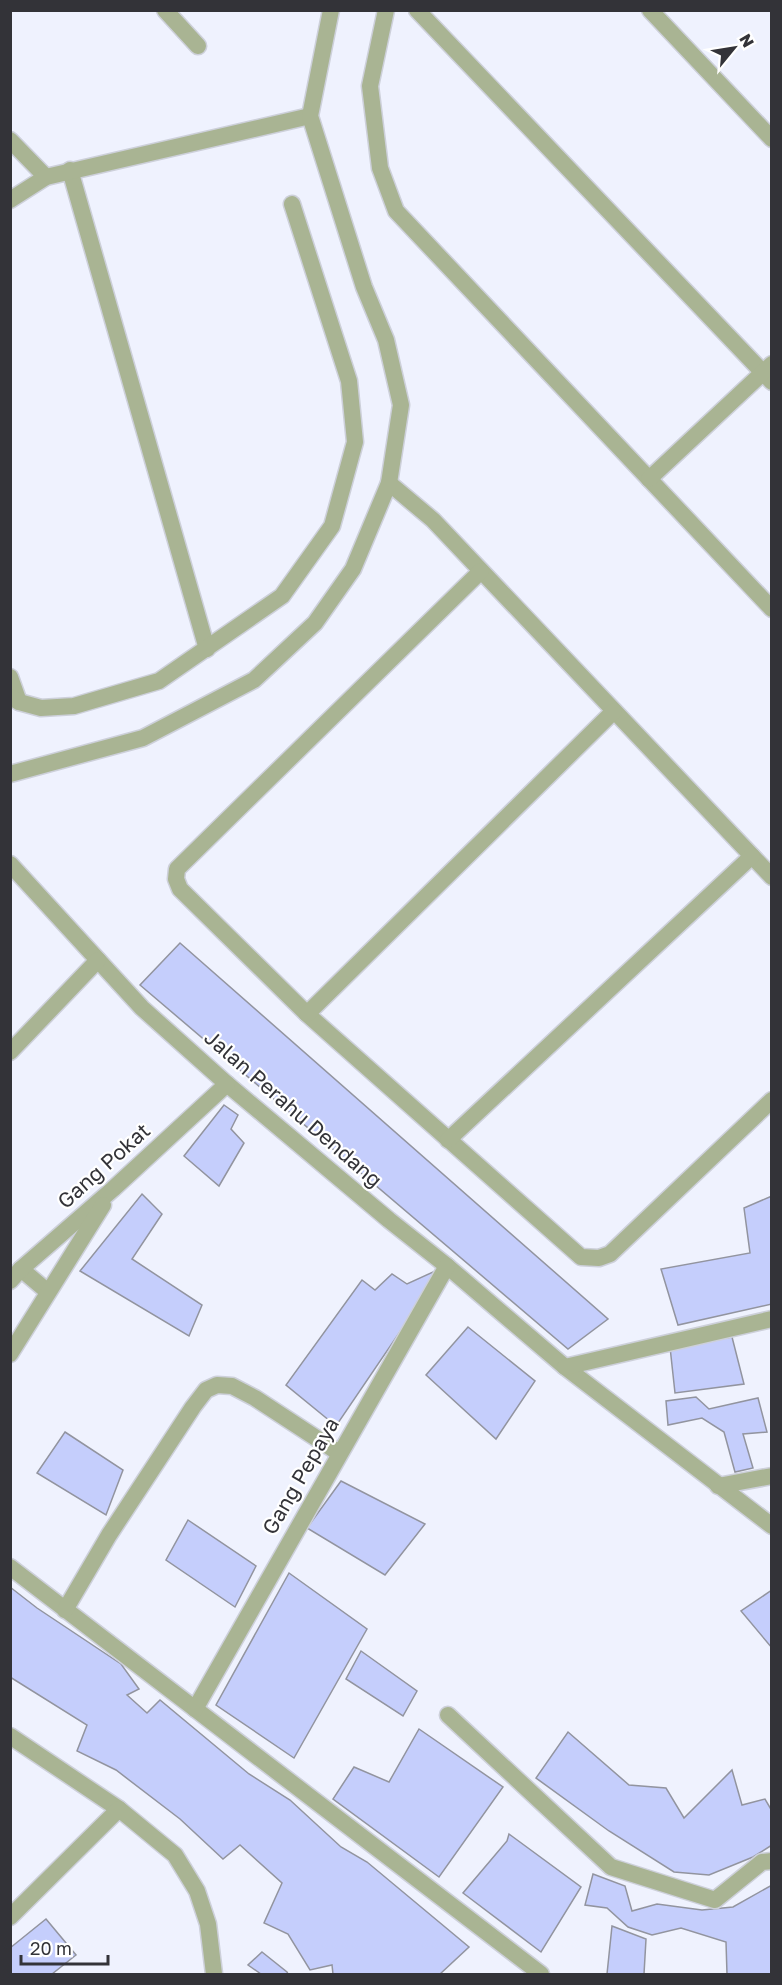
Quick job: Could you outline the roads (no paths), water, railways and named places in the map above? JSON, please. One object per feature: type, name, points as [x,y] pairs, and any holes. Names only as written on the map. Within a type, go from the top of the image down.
[{"type":"street","points":[[165,10],[198,46]]},
{"type":"street","points":[[10,774],[143,738],[255,680],[315,624],[352,569],[389,483],[400,405],[386,340],[364,287],[310,116],[331,10]]},
{"type":"street","points":[[386,10],[370,86],[380,168],[396,211],[771,609]]},
{"type":"street","points":[[417,10],[768,373],[649,479]]},
{"type":"street","points":[[650,10],[771,139]]},
{"type":"street","points":[[10,200],[46,177],[70,170],[310,116]]},
{"type":"street","points":[[10,140],[46,177]]},
{"type":"street","points":[[70,170],[207,649]]},
{"type":"street","points":[[10,677],[15,700],[41,708],[74,706],[159,681],[282,596],[332,526],[355,442],[348,381],[292,204]]},
{"type":"street","points":[[389,483],[433,520],[771,877]]},
{"type":"street","points":[[481,571],[177,869],[176,879],[184,894],[306,1014],[581,1257],[599,1258],[610,1254],[771,1100]]},
{"type":"street","points":[[306,1014],[614,711]]},
{"type":"street","points":[[448,1140],[752,856]]},
{"type":"street","name":"Jalan Perahu Dendang","points":[[10,864],[142,1008],[227,1084],[565,1367],[771,1526]]},
{"type":"street","points":[[10,1052],[98,960]]},
{"type":"street","name":"Gang Pokat","points":[[16,1275],[227,1084]]},
{"type":"street","points":[[10,1354],[113,1189]]},
{"type":"street","name":"Gang Pepaya","points":[[195,1709],[447,1266]]},
{"type":"street","points":[[16,1275],[48,1292]]},
{"type":"street","points":[[565,1367],[771,1319]]},
{"type":"street","points":[[65,1610],[109,1535],[206,1390],[217,1385],[231,1386],[255,1398],[339,1453]]},
{"type":"street","points":[[718,1486],[771,1476]]},
{"type":"street","points":[[10,1568],[541,1974]]},
{"type":"street","points":[[448,1715],[610,1867],[715,1900],[762,1862],[771,1861]]},
{"type":"street","points":[[10,1736],[119,1809],[175,1855],[198,1891],[208,1924],[210,1972]]},
{"type":"street","points":[[10,1917],[119,1809]]}]
